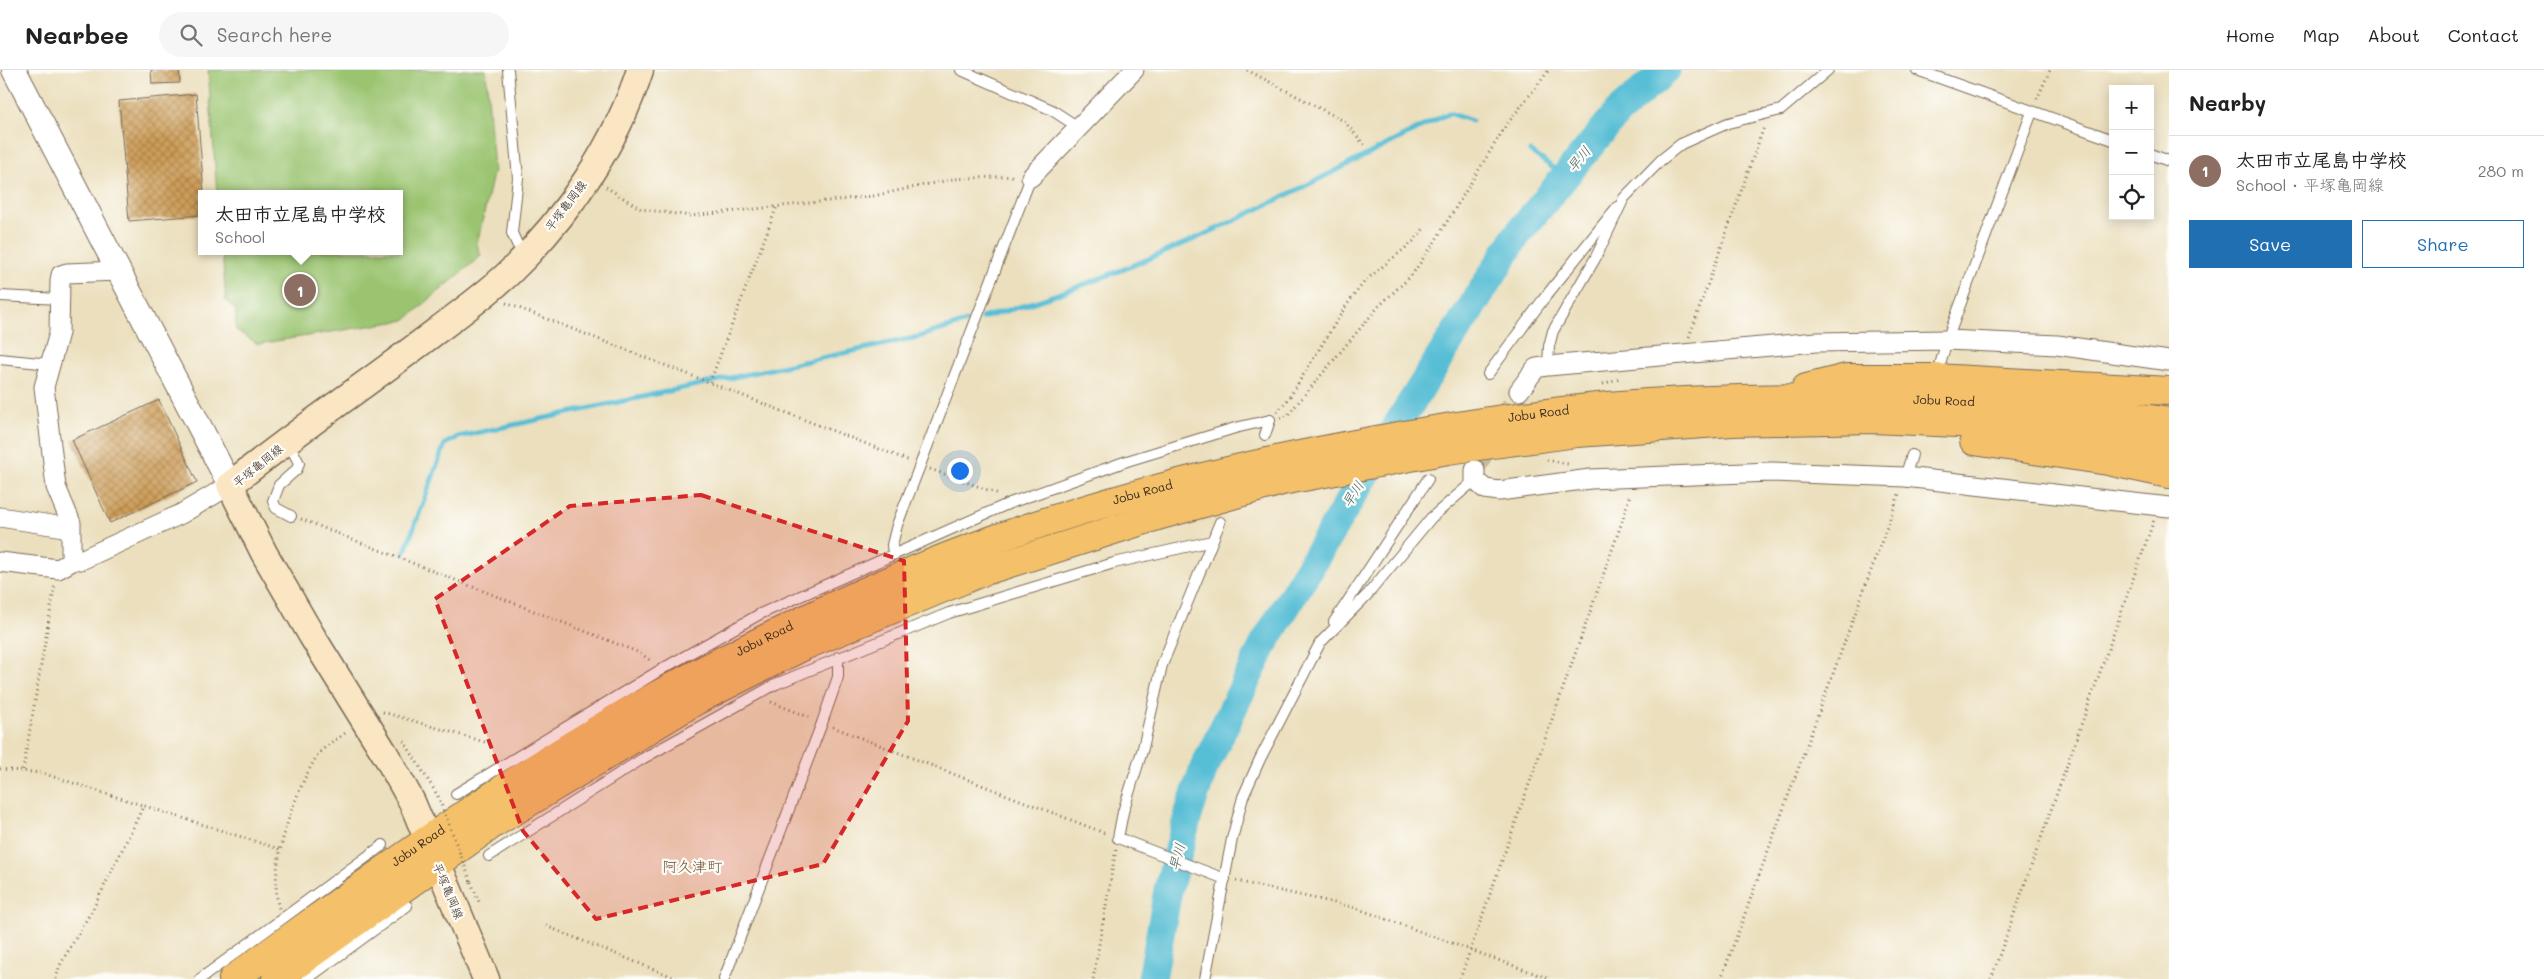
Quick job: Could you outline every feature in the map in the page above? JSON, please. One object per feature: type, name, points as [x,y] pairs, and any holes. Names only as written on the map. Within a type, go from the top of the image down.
[{"type":"highway","points":[[1770,397],[1846,378],[1935,378],[2169,391]]},
{"type":"highway","name":"Jobu Road","points":[[234,979],[427,838],[526,761],[624,714],[730,656],[836,606],[975,547],[1087,508],[1239,467],[1294,456],[1460,424],[1609,406],[1770,397],[1950,400],[2045,407],[2169,422]]},
{"type":"highway","name":"Jobu Road","points":[[276,979],[310,970],[436,863],[543,792],[703,711],[804,646],[982,572],[1161,515],[1282,481],[1448,450],[1577,433],[1732,422],[1874,419],[2040,428],[2169,447]]},
{"type":"highway","points":[[1732,422],[1796,433],[1878,434],[1987,442],[2108,461],[2169,474]]},
{"type":"main road","name":"平塚亀岡線","points":[[486,979],[412,802],[264,553],[230,485],[492,288],[526,255],[564,211],[589,175],[622,114],[640,70]]},
{"type":"street","points":[[0,562],[58,569],[76,559],[81,560],[181,514],[230,485],[14,70]]},
{"type":"street","points":[[1031,177],[1078,126],[1134,70]]},
{"type":"street","points":[[76,559],[71,554],[71,522],[56,487],[44,387],[59,333],[61,275],[118,271]]},
{"type":"street","points":[[1519,391],[1536,368],[1548,366],[1685,352],[1816,342],[1947,340],[2057,345],[2169,361]]},
{"type":"street","points":[[1475,475],[1485,488],[1499,490],[1590,479],[1771,472],[1905,477],[2164,506]]},
{"type":"street","points":[[0,517],[70,528]]},
{"type":"lane","points":[[508,70],[518,178],[512,233],[517,244],[526,255]]},
{"type":"lane","points":[[961,70],[1052,110],[1078,126]]},
{"type":"lane","points":[[1488,374],[1542,301],[1624,198],[1661,160],[1681,144],[1720,126],[1781,110],[1828,70]]},
{"type":"lane","points":[[1917,70],[2109,139]]},
{"type":"lane","points":[[1940,365],[1947,340],[2032,112]]},
{"type":"lane","points":[[2154,155],[2169,161]]},
{"type":"lane","points":[[893,554],[892,545],[895,530],[1031,177]]},
{"type":"lane","points":[[1548,366],[1548,346],[1553,331],[1600,249],[1624,198]]},
{"type":"lane","points":[[0,296],[60,299]]},
{"type":"lane","points":[[0,359],[50,364]]},
{"type":"lane","points":[[1265,435],[1270,420]]},
{"type":"lane","points":[[456,794],[526,761],[662,669],[760,614],[1010,503],[1135,459],[1235,428],[1270,420]]},
{"type":"lane","points":[[288,442],[298,463],[298,469],[279,485],[272,501],[276,508],[291,516]]},
{"type":"lane","points":[[1905,477],[1912,455]]},
{"type":"lane","points":[[1320,643],[1368,594],[1431,518],[1475,475]]},
{"type":"lane","points":[[1205,979],[1223,878],[1243,797],[1260,759],[1320,643],[1428,479]]},
{"type":"lane","points":[[1220,522],[1154,689],[1144,748],[1123,812],[1120,839],[1223,878]]},
{"type":"lane","points":[[489,856],[642,759],[703,711],[761,693],[838,658],[949,613],[1114,563],[1212,541]]},
{"type":"lane","points":[[724,979],[822,723],[838,677],[838,658]]},
{"type":"lane","points":[[200,979],[383,845]]},
{"type":"lane","points":[[310,970],[407,906]]},
{"type":"path","points":[[1247,70],[1344,121],[1365,146]]},
{"type":"path","points":[[1270,420],[1287,416],[1378,307],[1411,276],[1434,243],[1504,127],[1549,70]]},
{"type":"path","points":[[2032,112],[2050,70]]},
{"type":"path","points":[[1685,352],[1690,330],[1764,129],[1765,114]]},
{"type":"path","points":[[589,175],[641,209],[691,216],[873,196],[953,179],[1031,177]]},
{"type":"path","points":[[710,382],[777,206]]},
{"type":"path","points":[[1270,420],[1289,398],[1346,306],[1365,281],[1415,240],[1426,226]]},
{"type":"path","points":[[492,288],[510,306],[920,465],[1001,494],[1010,503]]},
{"type":"path","points":[[1460,979],[1623,519],[1635,477]]},
{"type":"path","points":[[1721,979],[1905,477]]},
{"type":"path","points":[[1991,979],[2164,506]]},
{"type":"path","points":[[291,516],[640,652],[662,669]]},
{"type":"path","points":[[23,770],[58,569]]},
{"type":"path","points":[[761,693],[769,701],[822,723],[1120,839],[1093,979]]},
{"type":"path","points":[[282,918],[276,898],[280,849],[296,800],[318,754],[364,720],[385,711],[488,743]]},
{"type":"path","points":[[406,745],[438,796],[471,882]]},
{"type":"path","points":[[0,769],[42,773],[143,807],[280,849]]},
{"type":"path","points":[[56,979],[60,965],[94,907],[143,807]]},
{"type":"path","points":[[1223,878],[1353,907],[1550,979]]},
{"type":"path","points":[[546,926],[678,979]]},
{"type":"highlighted area","points":[[701,495],[904,561],[908,721],[823,864],[596,919],[523,831],[435,599],[570,506]]},
{"type":"green space","points":[[208,70],[486,70],[494,170],[477,244],[481,256],[405,320],[258,344],[236,330],[236,310],[226,301],[222,255],[403,255],[403,190],[217,190]]},
{"type":"building","points":[[151,70],[179,70],[180,83],[152,84]]},
{"type":"building","points":[[196,94],[204,190],[198,190],[198,215],[129,221],[119,101]]},
{"type":"building","points":[[159,400],[197,482],[110,523],[72,440]]},
{"type":"waterway","name":"早川","points":[[1152,979],[1168,890],[1189,812],[1204,768],[1265,642],[1351,498],[1517,235],[1617,113],[1666,70]]},
{"type":"waterway","points":[[982,318],[1043,299],[1162,253],[1278,200],[1449,113],[1472,121]]},
{"type":"waterway","points":[[1530,151],[1564,176]]},
{"type":"waterway","points":[[404,554],[445,444],[458,437],[918,337],[966,322]]},
{"type":"tunnel","points":[[1475,470],[1519,391]]},
{"type":"place","name":"太田市立尾島中学校","points":[[300,290]]},
{"type":"district","name":"阿久津町","points":[[692,867]]}]
